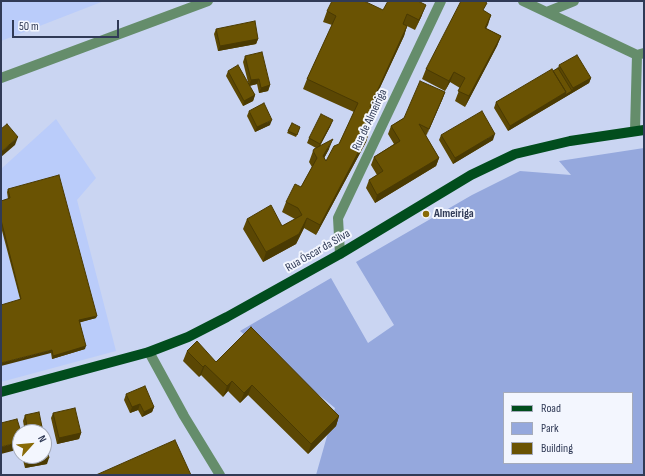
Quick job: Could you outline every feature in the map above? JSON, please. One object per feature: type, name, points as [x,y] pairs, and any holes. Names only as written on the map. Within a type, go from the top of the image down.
[{"type":"main road","name":"Rua Óscar da Silva","points":[[1,392],[150,352],[188,337],[340,254],[471,175],[515,154],[570,141],[640,131]]},
{"type":"street","points":[[1,78],[208,1]]},
{"type":"street","name":"Rua de Almeiriga","points":[[340,254],[338,218],[441,1]]},
{"type":"street","points":[[523,1],[641,54],[640,131]]},
{"type":"street","points":[[546,12],[574,1]]},
{"type":"street","points":[[150,352],[184,416],[220,475]]},
{"type":"shaded area","points":[[1,1],[104,1],[1,41]]},
{"type":"shaded area","points":[[56,119],[96,178],[77,200],[116,351],[1,382],[1,169]]},
{"type":"green space","points":[[644,148],[644,475],[316,475],[335,408],[240,331],[331,278],[368,343],[394,325],[356,262],[472,195],[520,171],[571,175],[559,161]]},
{"type":"building","points":[[332,1],[364,1],[383,10],[388,1],[418,1],[426,5],[419,20],[407,14],[403,24],[407,26],[370,107],[377,110],[367,131],[369,132],[320,225],[307,218],[299,234],[266,252],[247,219],[271,205],[282,226],[302,215],[298,208],[286,202],[295,184],[301,187],[317,158],[313,151],[314,149],[333,139],[323,156],[326,161],[334,146],[339,144],[358,103],[307,79],[336,16],[327,11]]},
{"type":"building","points":[[461,1],[484,1],[487,3],[483,10],[491,15],[485,28],[501,36],[469,96],[458,91],[465,78],[454,72],[449,81],[426,69]]},
{"type":"building","points":[[255,21],[258,39],[220,46],[216,29]]},
{"type":"building","points":[[262,52],[270,85],[261,88],[259,79],[251,80],[245,56]]},
{"type":"building","points":[[577,55],[591,78],[573,88],[559,65]]},
{"type":"building","points":[[238,65],[255,95],[244,101],[228,71]]},
{"type":"building","points":[[558,68],[572,91],[565,95],[566,92],[553,71]]},
{"type":"building","points":[[552,69],[566,92],[510,126],[496,102]]},
{"type":"building","points":[[420,81],[445,92],[429,129],[419,124],[439,158],[377,195],[369,180],[383,171],[374,157],[400,141],[391,126],[404,118]]},
{"type":"building","points":[[264,103],[272,120],[257,127],[249,111]]},
{"type":"building","points":[[482,111],[495,134],[455,158],[441,135]]},
{"type":"building","points":[[321,114],[333,120],[320,144],[309,138]]},
{"type":"building","points":[[292,123],[300,127],[297,135],[288,131]]},
{"type":"building","points":[[7,124],[18,137],[1,152],[1,129]]},
{"type":"building","points":[[59,175],[97,316],[79,320],[86,346],[53,356],[52,350],[1,363],[1,305],[21,299],[1,220],[1,201],[10,198],[8,189]]},
{"type":"building","points":[[251,327],[339,416],[311,444],[252,385],[244,393],[232,381],[227,386],[205,365],[203,367],[187,351],[197,341],[216,362]]},
{"type":"building","points":[[145,386],[154,407],[144,412],[140,404],[132,407],[126,394]]},
{"type":"building","points":[[75,408],[81,433],[59,438],[53,413]]},
{"type":"building","points":[[39,412],[41,424],[27,424],[25,415]]},
{"type":"building","points":[[17,419],[19,424],[12,424],[12,444],[1,447],[1,423]]},
{"type":"building","points":[[175,440],[191,475],[96,475]]},
{"type":"place","name":"Almeiriga","points":[[426,214]]}]
